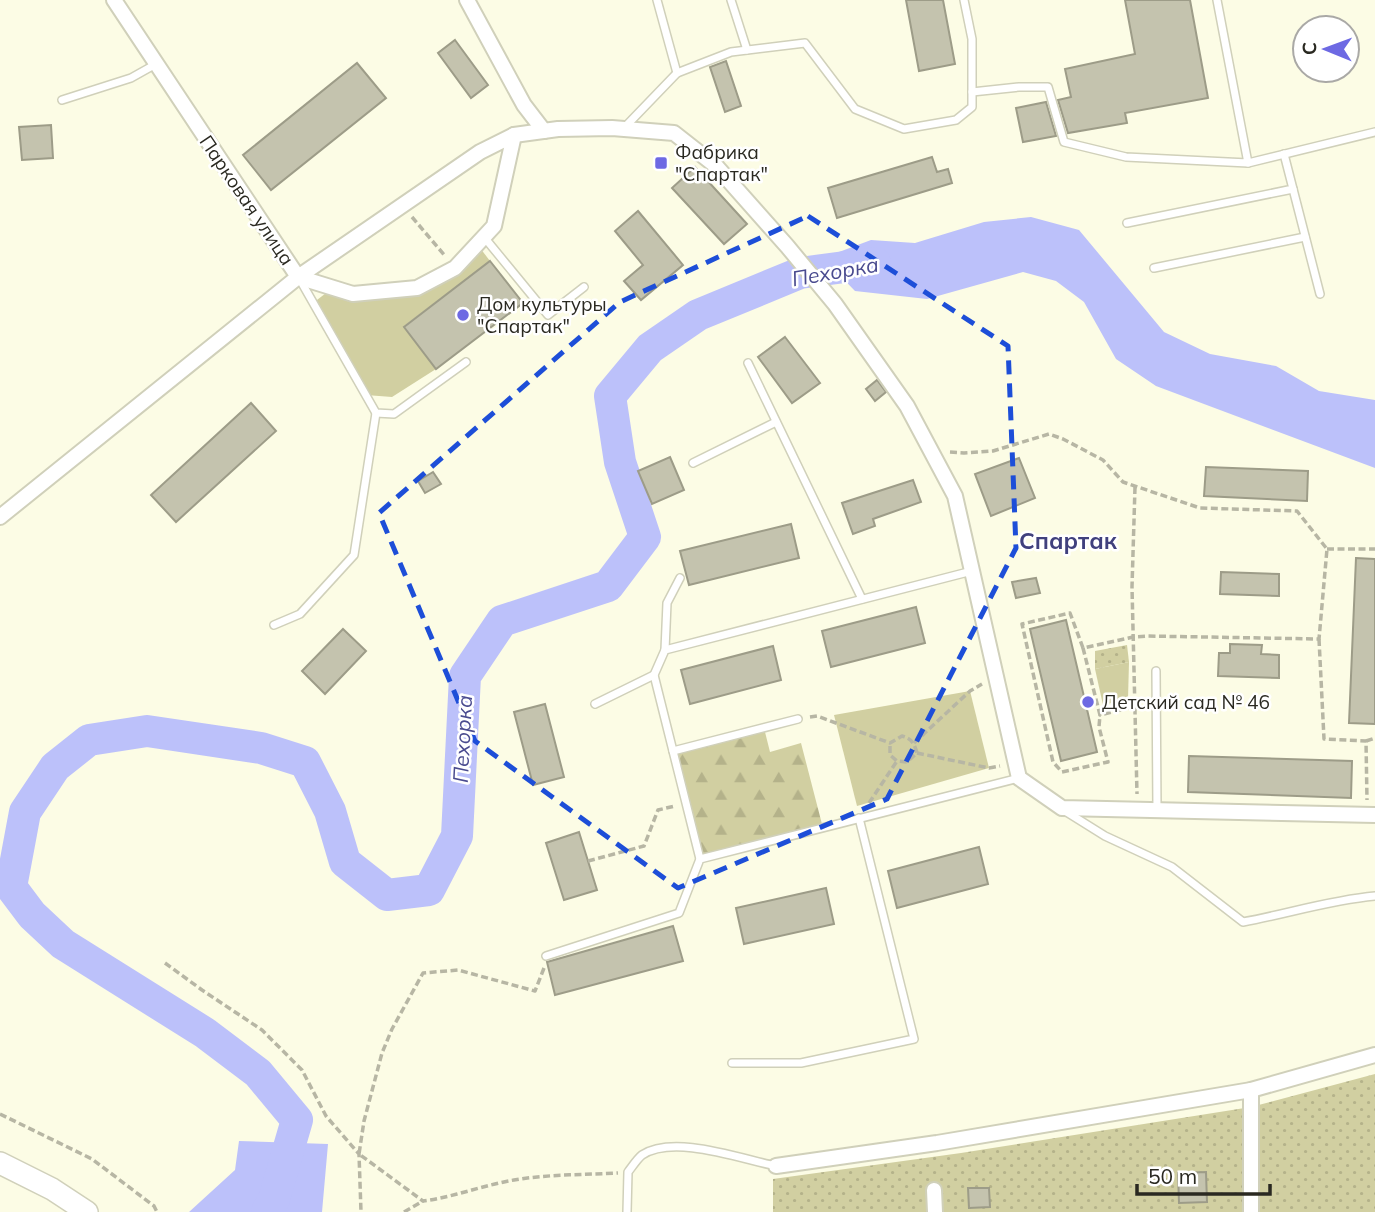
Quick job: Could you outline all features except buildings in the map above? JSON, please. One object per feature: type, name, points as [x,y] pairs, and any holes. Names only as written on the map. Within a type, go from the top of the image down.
[{"type":"main road","points":[[0,1163],[52,1189],[87,1212]]},
{"type":"street","name":"Парковая улица","points":[[114,0],[298,277],[352,294],[417,288],[455,268],[494,226],[514,135]]},
{"type":"street","points":[[467,0],[524,104],[544,131]]},
{"type":"street","points":[[0,517],[298,277],[480,152],[514,135],[558,129],[624,129],[674,133],[716,166],[787,246],[835,304],[907,406],[955,496],[1019,778],[1062,808],[1371,815]]},
{"type":"street","points":[[776,1166],[937,1143],[1251,1090],[1375,1055]]},
{"type":"street","points":[[1251,1090],[1251,1212]]},
{"type":"street","points":[[934,1190],[935,1212]]},
{"type":"lane","points":[[657,0],[677,73]]},
{"type":"lane","points":[[731,0],[747,50]]},
{"type":"lane","points":[[624,129],[677,73],[731,52],[805,43],[855,109],[904,129],[956,120],[972,107],[972,39],[964,0]]},
{"type":"lane","points":[[1217,0],[1248,163]]},
{"type":"lane","points":[[62,100],[131,78],[156,64]]},
{"type":"lane","points":[[972,92],[1048,87],[1064,142],[1126,157],[1248,163],[1375,132]]},
{"type":"lane","points":[[1284,154],[1320,294]]},
{"type":"lane","points":[[1127,223],[1293,188]]},
{"type":"lane","points":[[484,237],[548,315],[584,287]]},
{"type":"lane","points":[[1154,268],[1305,237]]},
{"type":"lane","points":[[274,625],[300,614],[354,555],[376,414],[298,277]]},
{"type":"lane","points":[[376,414],[394,414],[466,362]]},
{"type":"lane","points":[[748,363],[862,599]]},
{"type":"lane","points":[[693,463],[776,422]]},
{"type":"lane","points":[[665,650],[972,571]]},
{"type":"lane","points":[[546,956],[679,913],[701,859],[654,675],[665,650],[667,603],[680,578]]},
{"type":"lane","points":[[1156,671],[1157,810]]},
{"type":"lane","points":[[595,704],[654,675]]},
{"type":"lane","points":[[673,751],[798,719]]},
{"type":"lane","points":[[701,859],[1019,778]]},
{"type":"lane","points":[[1062,808],[1105,836],[1172,867],[1243,922],[1307,910],[1342,900],[1375,896]]},
{"type":"lane","points":[[732,1063],[802,1063],[914,1039],[859,818]]},
{"type":"lane","points":[[627,1212],[628,1172],[642,1156],[665,1148],[698,1148],[776,1166]]},
{"type":"path","points":[[402,204],[455,268]]},
{"type":"path","points":[[926,442],[944,451],[964,453],[993,451],[1049,434],[1103,460],[1123,482],[1200,508],[1297,511],[1327,549],[1319,639],[1324,739],[1366,741],[1375,738]]},
{"type":"path","points":[[1135,486],[1133,637],[1137,810]]},
{"type":"path","points":[[1327,549],[1375,549]]},
{"type":"path","points":[[1070,613],[1083,648],[1100,715],[1099,727],[1108,762],[1062,772],[1053,762],[1022,624],[1070,613]]},
{"type":"path","points":[[1083,648],[1133,637],[1319,639]]},
{"type":"path","points":[[914,743],[970,691]]},
{"type":"path","points":[[1100,715],[1128,708]]},
{"type":"path","points":[[798,719],[817,716],[890,743]]},
{"type":"path","points":[[890,743],[902,736],[909,738],[917,753]]},
{"type":"path","points":[[1366,741],[1371,815]]},
{"type":"path","points":[[890,743],[890,755],[897,761],[907,762],[917,753]]},
{"type":"path","points":[[917,753],[989,768],[1016,762]]},
{"type":"path","points":[[859,818],[897,761]]},
{"type":"path","points":[[588,861],[644,846],[658,810],[686,804]]},
{"type":"path","points":[[361,1212],[359,1154],[364,1121],[382,1053],[423,973],[458,970],[535,991],[543,975],[546,956]]},
{"type":"path","points":[[165,963],[262,1030],[302,1070],[326,1116],[359,1154],[423,1201]]},
{"type":"path","points":[[0,1114],[92,1159],[154,1206],[157,1212]]},
{"type":"path","points":[[404,1212],[423,1201],[442,1199],[478,1186],[539,1176],[628,1172]]},
{"type":"highlighted area","points":[[808,216],[1008,346],[1016,548],[887,799],[678,888],[475,741],[379,513],[620,302]]},
{"type":"green space","points":[[477,244],[490,261],[404,326],[436,369],[392,397],[366,395],[313,303],[334,287],[417,288]]},
{"type":"green space","points":[[1127,645],[1129,662],[1095,669],[1095,651]]},
{"type":"green space","points":[[1129,662],[1128,699],[1103,705],[1095,669]]},
{"type":"green space","points":[[970,691],[989,768],[857,806],[834,715]]},
{"type":"green space","points":[[764,728],[770,752],[801,743],[823,828],[700,859],[673,751]]},
{"type":"green space","points":[[1375,1074],[1375,1212],[773,1212],[773,1179],[961,1153],[1251,1107]]},
{"type":"water","points":[[1031,217],[1079,230],[1164,332],[1210,354],[1276,366],[1319,391],[1375,400],[1375,468],[1156,386],[1116,359],[1084,302],[1056,281],[1023,272],[927,299],[855,291],[823,258],[871,240],[915,243],[984,222]]},
{"type":"water","points":[[239,1141],[328,1144],[322,1212],[189,1212],[235,1170]]},
{"type":"waterway","name":"Пехорка","points":[[267,1212],[274,1199],[297,1120],[258,1073],[205,1033],[63,944],[32,915],[11,887],[25,812],[55,767],[89,740],[147,731],[261,748],[305,762],[330,811],[345,862],[387,895],[429,890],[457,836],[465,676],[502,621],[608,586],[645,537],[620,462],[610,396],[650,348],[698,315],[800,273],[875,263]]},
{"type":"place","name":"Фабрика \"Спартак\"","points":[[661,163]]},
{"type":"place","name":"Дом культуры \"Спартак\"","points":[[463,315]]},
{"type":"place","name":"Детский сад № 46","points":[[1088,702]]},
{"type":"district","name":"Спартак","points":[[1068,540]]}]
